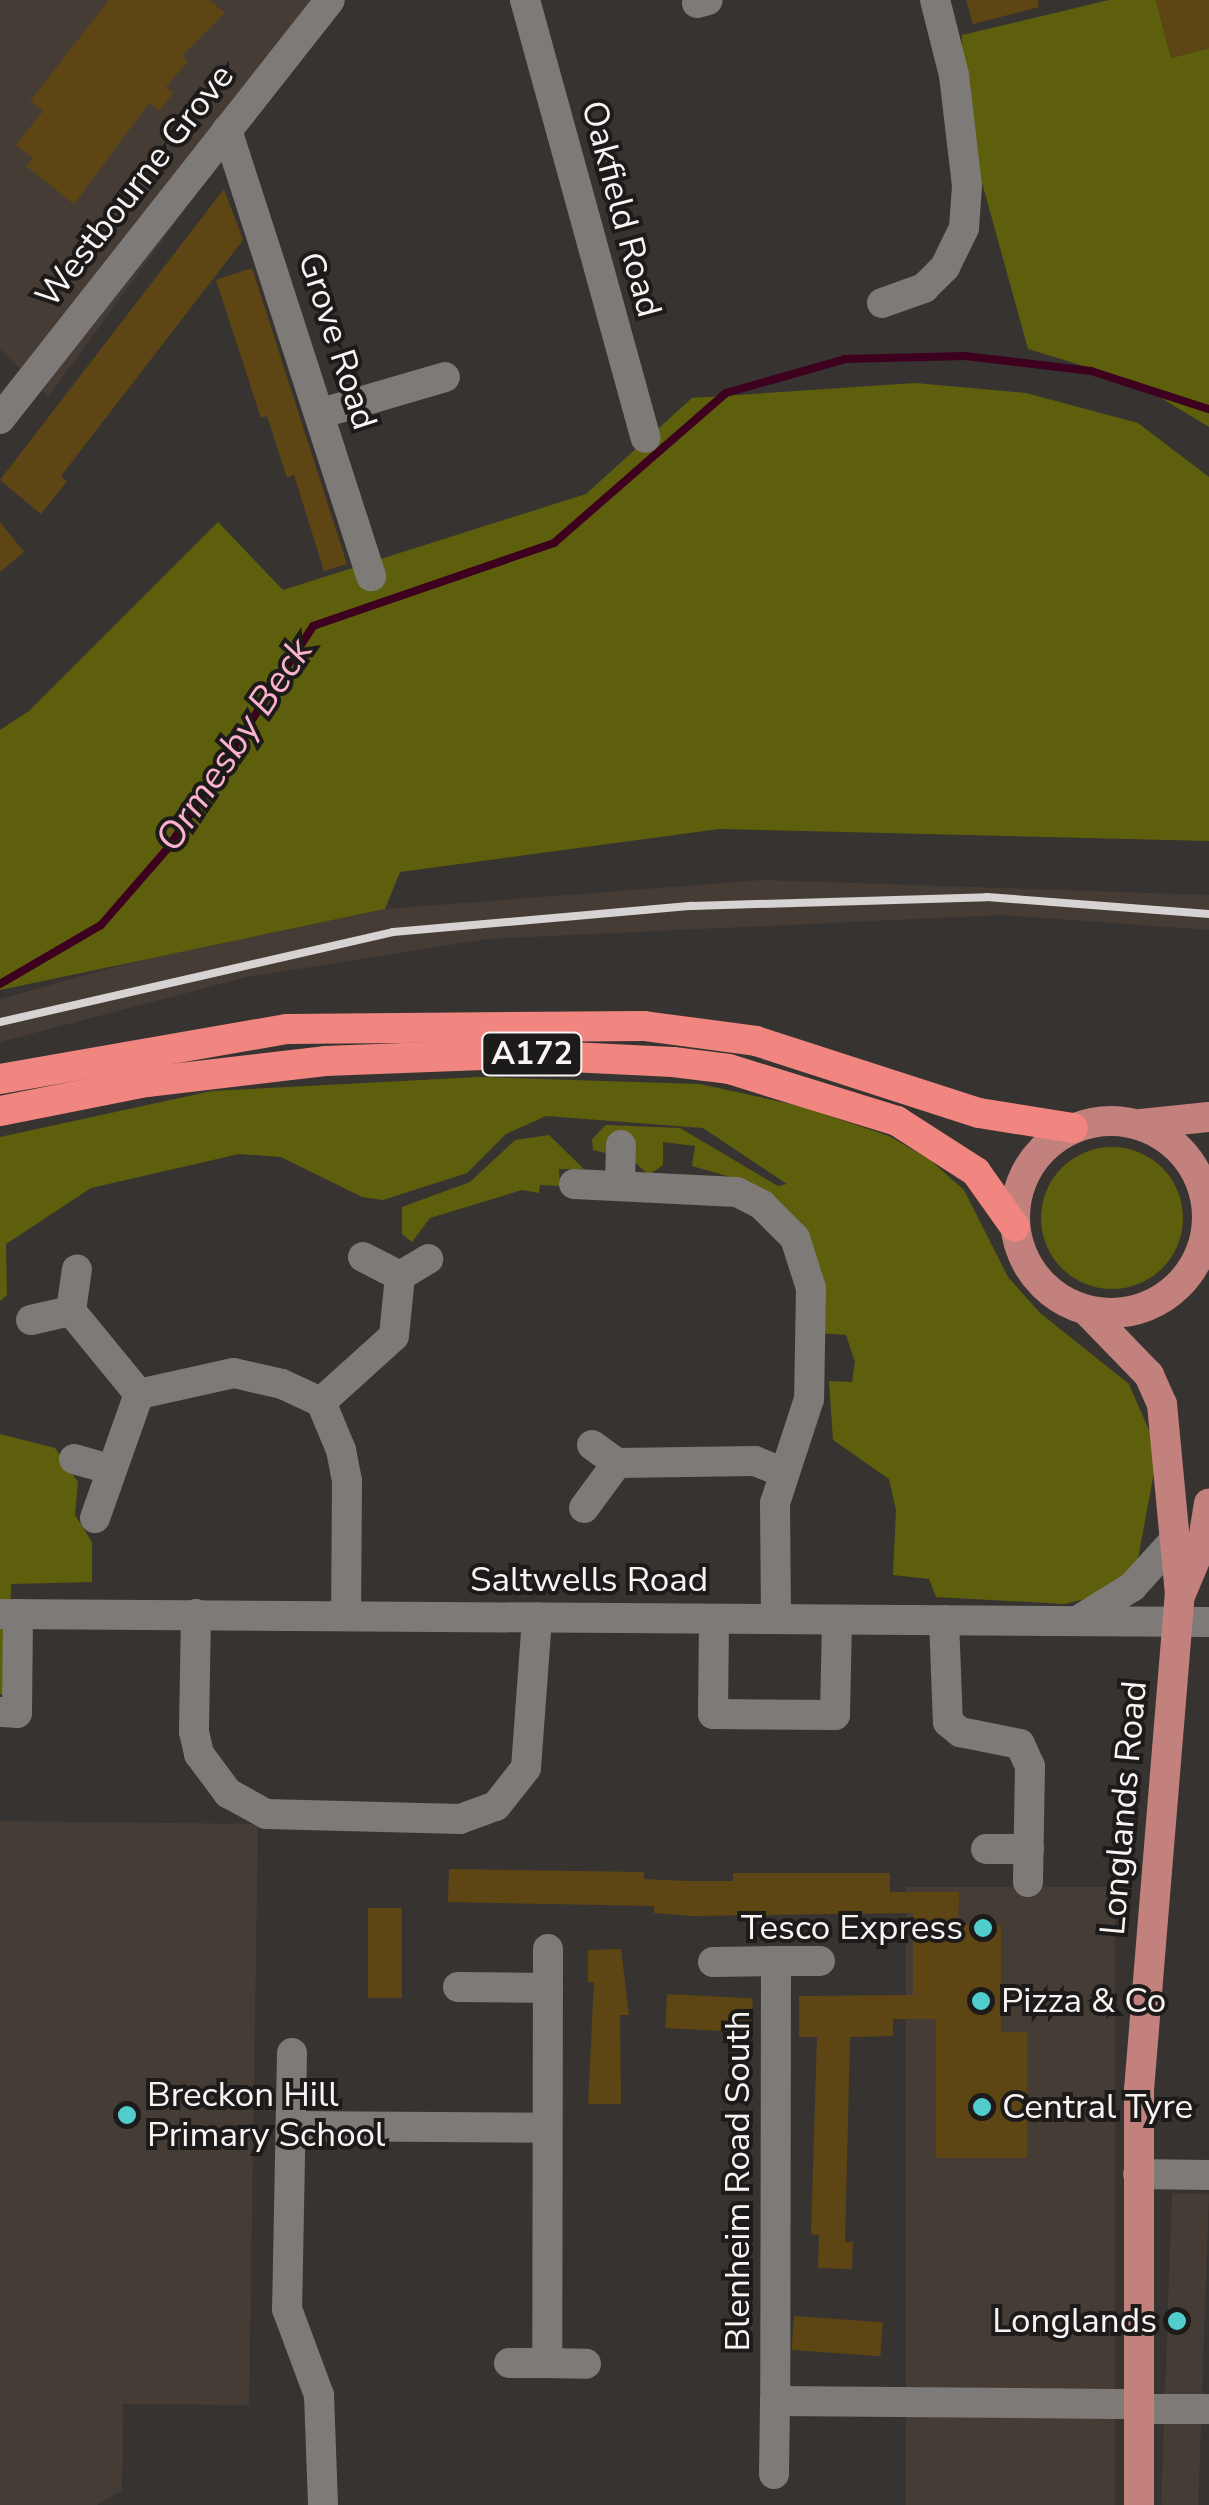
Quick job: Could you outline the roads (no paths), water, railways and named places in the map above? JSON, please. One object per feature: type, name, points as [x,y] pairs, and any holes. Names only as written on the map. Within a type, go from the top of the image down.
[{"type":"highway","name":"A172","points":[[0,1079],[287,1030],[644,1026],[756,1041],[978,1113],[1074,1128]]},
{"type":"highway","name":"A172","points":[[0,1111],[147,1082],[325,1061],[509,1054],[673,1062],[729,1070],[897,1121],[976,1172],[1015,1227]]},
{"type":"main road","points":[[1015,1227],[1028,1168],[1074,1128],[1107,1120],[1141,1124],[1209,1117]]},
{"type":"main road","points":[[1086,1310],[1124,1312],[1160,1300],[1188,1275],[1208,1235],[1190,1160],[1141,1124]]},
{"type":"main road","name":"Longlands Road","points":[[1015,1227],[1038,1279],[1086,1310],[1149,1376],[1162,1404],[1171,1454],[1171,1544],[1179,1609],[1139,2090],[1139,2505]]},
{"type":"main road","name":"Longlands Road","points":[[1179,1609],[1203,1541],[1209,1503]]},
{"type":"street","name":"Westbourne Grove","points":[[0,419],[330,0]]},
{"type":"street","name":"Oakfield Road","points":[[524,0],[646,438]]},
{"type":"street","points":[[882,304],[924,288],[946,267],[964,228],[967,186],[954,75],[935,0]]},
{"type":"street","name":"Grove Road","points":[[228,130],[372,576]]},
{"type":"street","points":[[322,414],[445,377]]},
{"type":"street","points":[[620,1184],[622,1145]]},
{"type":"street","points":[[574,1184],[737,1192],[762,1205],[795,1238],[810,1288],[810,1400],[782,1472],[775,1504],[776,1619]]},
{"type":"street","points":[[363,1257],[400,1276]]},
{"type":"street","points":[[400,1276],[428,1259]]},
{"type":"street","points":[[76,1269],[72,1311],[139,1394]]},
{"type":"street","points":[[321,1402],[394,1336],[400,1276]]},
{"type":"street","points":[[32,1320],[72,1311]]},
{"type":"street","points":[[139,1394],[234,1374],[282,1384],[321,1402],[347,1481],[346,1616]]},
{"type":"street","points":[[95,1518],[139,1394]]},
{"type":"street","points":[[592,1444],[616,1463],[756,1461],[782,1472]]},
{"type":"street","points":[[74,1459],[110,1469]]},
{"type":"street","points":[[584,1508],[616,1463]]},
{"type":"street","points":[[1078,1621],[1132,1587],[1171,1544]]},
{"type":"street","name":"Saltwells Road","points":[[9,1614],[1078,1621],[1179,1609],[1209,1622]]},
{"type":"street","points":[[0,1712],[17,1713],[9,1614]]},
{"type":"street","points":[[196,1614],[194,1732],[199,1754],[228,1793],[266,1814],[460,1819],[496,1806],[526,1768],[537,1617]]},
{"type":"street","points":[[714,1618],[714,1714],[836,1715],[837,1620]]},
{"type":"street","points":[[944,1620],[948,1722],[975,1736],[1008,1738],[1026,1753],[1028,1882]]},
{"type":"street","points":[[986,1849],[1028,1849]]},
{"type":"street","points":[[547,2363],[548,1949]]},
{"type":"street","name":"Blenheim Road South","points":[[774,2474],[776,1961]]},
{"type":"street","name":"Blenheim Road South","points":[[713,1962],[820,1961]]},
{"type":"street","points":[[458,1987],[548,1988]]},
{"type":"street","points":[[292,2053],[287,2309],[319,2395],[323,2505]]},
{"type":"street","points":[[292,2126],[547,2128]]},
{"type":"street","points":[[1138,2174],[1209,2174]]},
{"type":"street","points":[[509,2363],[586,2364]]},
{"type":"street","name":"Blenheim Road South","points":[[775,2401],[1209,2409]]},
{"type":"waterway","name":"Ormesby Beck","points":[[0,984],[101,925],[168,848],[313,626],[554,543],[726,393],[845,359],[965,356],[1091,371],[1209,409]]},
{"type":"railway","points":[[0,1022],[393,932],[692,906],[987,897],[1209,914]]},
{"type":"place","name":"Tesco Express","points":[[983,1928]]},
{"type":"place","name":"Pizza & Co","points":[[981,2001]]},
{"type":"place","name":"Central Tyre","points":[[982,2107]]},
{"type":"place","name":"Breckon Hill Primary School","points":[[127,2115]]},
{"type":"place","name":"Longlands","points":[[1177,2321]]}]
